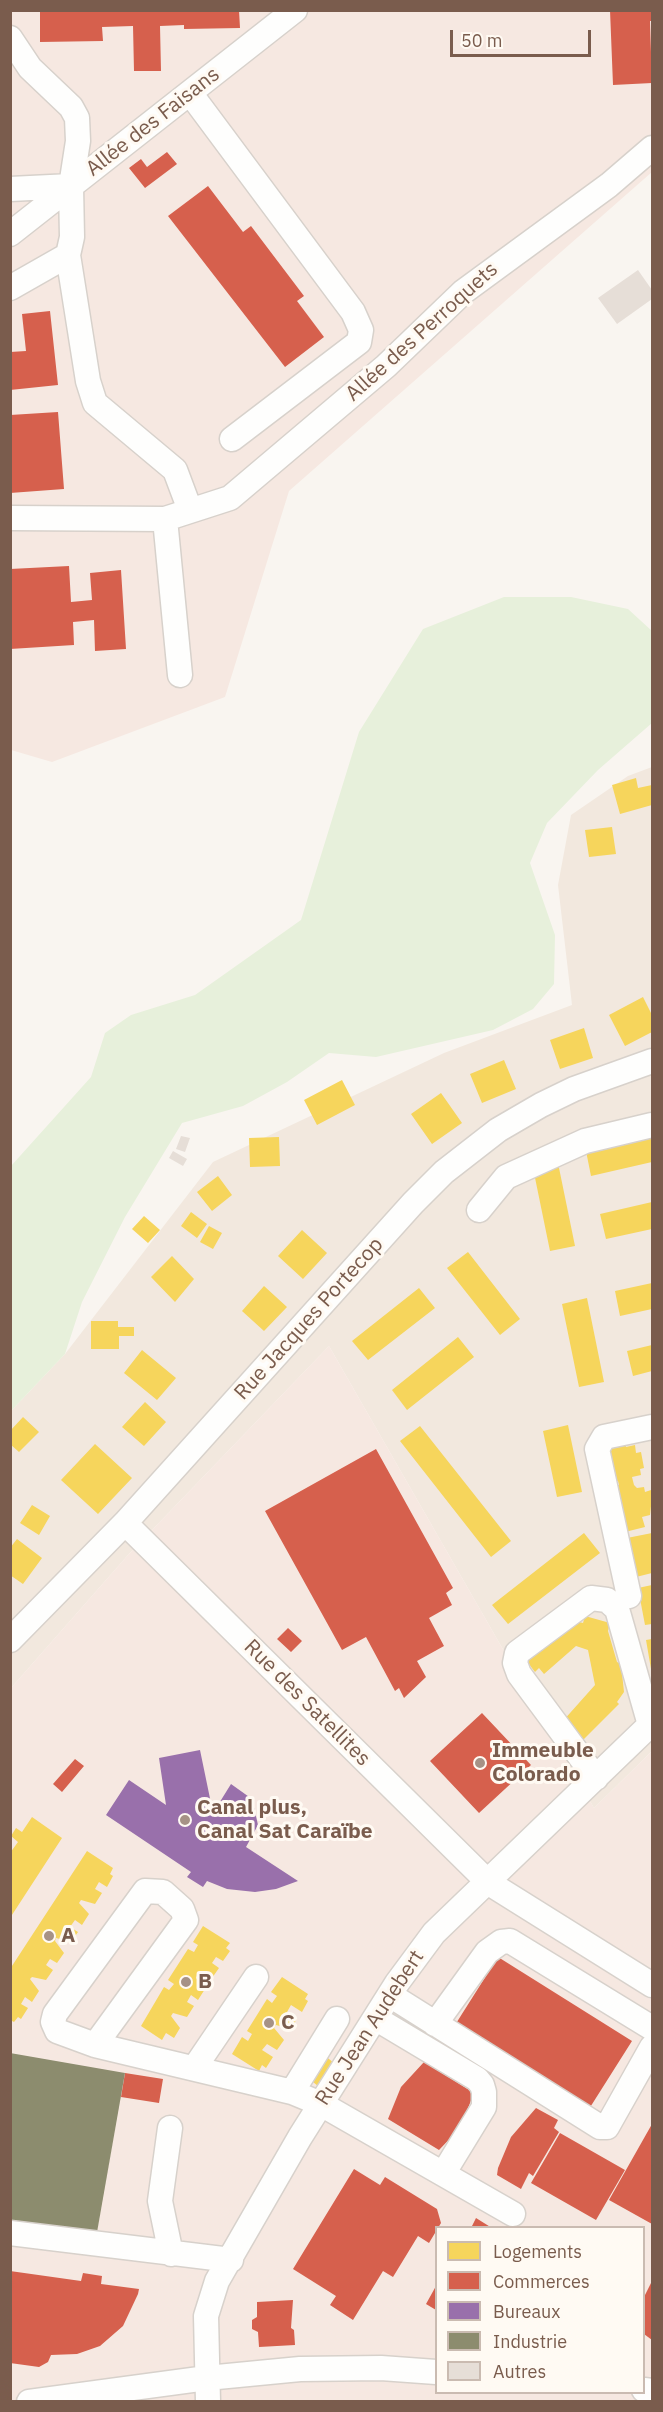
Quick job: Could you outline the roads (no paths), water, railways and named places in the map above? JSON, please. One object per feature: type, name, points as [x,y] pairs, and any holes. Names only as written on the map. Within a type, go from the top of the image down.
[{"type":"street","name":"Allée des Faisans","points":[[10,234],[295,10]]},
{"type":"street","points":[[10,38],[30,68],[71,107],[77,117],[78,141],[71,186],[72,237],[68,255],[88,381],[95,403],[175,470],[190,510]]},
{"type":"street","points":[[190,93],[353,312],[361,330],[359,342],[232,439]]},
{"type":"street","name":"Allée des Perroquets","points":[[165,519],[230,498],[386,366],[463,292],[609,185],[652,148]]},
{"type":"street","points":[[10,189],[71,186]]},
{"type":"street","points":[[10,288],[68,255]]},
{"type":"street","points":[[10,518],[165,519],[180,675]]},
{"type":"street","name":"Rue Jacques Portecop","points":[[10,1640],[125,1523],[413,1203],[444,1172],[498,1130],[541,1105],[574,1089],[652,1061]]},
{"type":"street","points":[[478,1210],[506,1178],[585,1141],[652,1125]]},
{"type":"street","points":[[629,1596],[597,1449],[604,1437],[652,1427]]},
{"type":"street","name":"Rue des Satellites","points":[[125,1523],[489,1883],[652,1985]]},
{"type":"street","points":[[596,1778],[519,1674],[515,1663],[517,1653],[591,1598],[607,1600],[617,1609],[651,1724]]},
{"type":"street","name":"Rue Jean Audebert","points":[[208,2402],[206,2316],[217,2281],[321,2104],[390,1995],[434,1933],[489,1883],[651,1724]]},
{"type":"street","points":[[95,2045],[186,1920],[182,1909],[163,1892],[146,1891],[53,2018],[54,2027],[60,2034],[95,2045],[195,2067],[292,2092],[321,2104],[513,2214]]},
{"type":"street","points":[[435,2024],[487,1952],[501,1942],[510,1941],[652,2028]]},
{"type":"street","points":[[195,2067],[256,1977]]},
{"type":"street","points":[[390,1995],[600,2127],[607,2127],[652,2047]]},
{"type":"street","points":[[375,2018],[477,2079],[482,2085],[484,2107],[443,2174]]},
{"type":"street","points":[[292,2092],[337,2019]]},
{"type":"street","points":[[170,2128],[160,2201],[171,2254]]},
{"type":"street","points":[[10,2233],[231,2260]]},
{"type":"street","points":[[29,2402],[130,2395],[207,2378],[344,2367],[435,2372]]},
{"type":"place","name":"Immeuble Colorado","points":[[480,1763]]},
{"type":"place","name":"Canal plus, Canal Sat Caraïbe","points":[[185,1820]]},
{"type":"place","name":"A","points":[[49,1936]]},
{"type":"place","name":"B","points":[[186,1982]]},
{"type":"place","name":"C","points":[[269,2023]]}]
